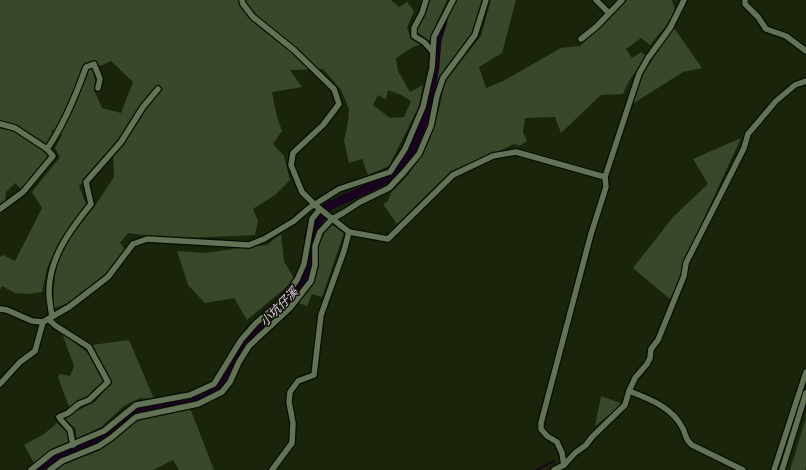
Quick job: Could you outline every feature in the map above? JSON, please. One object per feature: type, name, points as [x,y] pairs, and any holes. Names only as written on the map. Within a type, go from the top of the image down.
[{"type":"street","points":[[242,0],[242,4],[253,16],[294,50],[334,89],[339,104],[323,125],[293,153],[291,165],[302,192],[315,205],[349,232],[388,239],[453,175],[493,156],[516,152],[605,177]]},
{"type":"street","points":[[426,0],[422,13],[414,28],[414,36],[424,42],[433,52]]},
{"type":"street","points":[[0,309],[8,310],[32,321],[48,319],[69,307],[108,277],[133,244],[147,239],[249,245],[270,236],[339,189],[390,172],[405,150],[423,106],[432,68],[434,37],[453,0]]},
{"type":"street","points":[[50,470],[62,461],[99,446],[136,417],[198,404],[222,392],[230,382],[239,362],[250,346],[290,308],[311,281],[315,265],[315,246],[320,232],[332,219],[360,202],[389,188],[419,154],[431,126],[437,96],[443,78],[475,35],[486,0]]},
{"type":"street","points":[[596,0],[609,13]]},
{"type":"street","points":[[581,39],[596,27],[622,0]]},
{"type":"street","points":[[564,465],[562,453],[557,442],[547,436],[541,428],[541,423],[606,187],[605,177],[638,74],[670,28],[684,0]]},
{"type":"street","points":[[745,0],[745,4],[758,16],[766,29],[786,36],[806,52]]},
{"type":"street","points":[[47,149],[54,140],[86,67],[94,64],[100,78],[98,88]]},
{"type":"street","points":[[554,470],[564,465],[575,453],[586,445],[592,437],[625,405],[635,378],[648,364],[651,349],[658,340],[684,276],[686,263],[744,148],[748,134],[776,101],[795,85],[806,81]]},
{"type":"street","points":[[0,384],[20,362],[35,351],[48,319],[52,268],[62,244],[91,204],[86,182],[120,142],[158,89]]},
{"type":"street","points":[[423,106],[437,96]]},
{"type":"street","points":[[0,124],[15,128],[47,149],[53,156],[23,192],[0,209]]},
{"type":"street","points":[[31,470],[52,453],[104,431],[122,418],[136,405],[190,395],[214,384],[241,340],[255,324],[282,300],[297,280],[304,264],[312,219],[320,209]]},
{"type":"street","points":[[272,470],[292,443],[293,423],[289,402],[290,392],[298,382],[314,375],[321,315],[344,251],[349,232]]},
{"type":"street","points":[[48,319],[56,326],[89,347],[108,382],[89,400],[79,404],[68,413],[59,417],[70,430],[73,444]]},
{"type":"street","points":[[774,470],[806,372]]},
{"type":"street","points":[[629,391],[674,414],[683,428],[687,442],[692,446],[743,470]]},
{"type":"street","points":[[782,470],[806,393]]},
{"type":"green space","points":[[0,0],[391,0],[399,7],[407,2],[414,11],[407,28],[411,39],[421,44],[413,47],[396,58],[398,71],[410,92],[423,85],[419,106],[389,166],[368,175],[362,159],[349,163],[344,141],[349,109],[341,90],[323,69],[290,70],[302,87],[272,92],[277,117],[282,131],[273,144],[284,156],[290,180],[275,195],[253,209],[258,221],[255,235],[160,237],[128,233],[120,243],[125,249],[107,273],[68,303],[52,309],[57,255],[94,207],[114,177],[113,153],[79,186],[86,204],[61,240],[47,268],[42,292],[29,294],[15,293],[2,286],[0,289],[0,257],[3,255],[15,261],[42,208],[32,192],[60,157],[55,148],[62,135],[52,129],[52,133],[43,151],[49,157],[22,190],[15,183],[6,192],[5,201],[0,204]],"holes":[[[111,61],[133,82],[121,113],[102,108],[94,90],[95,81],[93,69]],[[388,90],[411,101],[404,117],[390,118],[373,105],[378,95],[386,99]]]},
{"type":"green space","points":[[429,0],[447,0],[429,41],[416,31]]},
{"type":"green space","points":[[456,0],[482,0],[472,33],[439,77],[435,93],[430,93],[438,37]]},
{"type":"green space","points":[[491,0],[516,0],[502,53],[479,67],[486,88],[503,81],[561,48],[580,46],[627,0],[672,0],[675,10],[666,26],[650,45],[641,38],[626,49],[632,58],[641,52],[646,56],[630,79],[623,94],[601,95],[561,133],[555,117],[525,118],[523,132],[527,141],[519,146],[514,144],[451,171],[397,224],[383,204],[388,201],[391,193],[408,175],[427,145],[438,114],[445,81],[481,36]]},
{"type":"green space","points":[[674,28],[702,68],[683,72],[631,105],[644,72]]},
{"type":"green space","points":[[741,138],[683,264],[681,277],[671,300],[633,268],[673,217],[708,184],[693,159]]},
{"type":"green space","points":[[331,224],[344,233],[322,297],[312,294],[307,306],[298,303],[314,283],[318,265],[319,244],[326,230]]},
{"type":"green space","points":[[281,234],[284,261],[295,280],[247,320],[234,298],[205,303],[188,285],[177,251],[206,253],[267,245]]},
{"type":"green space","points":[[62,333],[88,353],[104,382],[94,389],[87,398],[69,407],[58,377],[60,374],[70,376],[74,366]]},
{"type":"green space","points":[[129,340],[154,399],[140,398],[124,406],[101,427],[76,439],[76,429],[63,418],[96,401],[111,381],[92,345]]},
{"type":"green space","points":[[601,396],[623,404],[595,426]]},
{"type":"green space","points":[[190,408],[214,470],[179,470],[173,460],[153,470],[56,470],[62,465],[100,450],[139,419]]},
{"type":"green space","points":[[806,418],[805,470],[790,470]]},
{"type":"green space","points":[[57,423],[68,433],[69,444],[49,452],[34,463],[24,445],[44,434]]},
{"type":"waterway","name":"小坑仔溪","points":[[35,470],[59,455],[97,438],[122,420],[134,409],[194,397],[218,385],[227,375],[241,345],[256,328],[297,291],[305,275],[309,258],[309,235],[329,206],[388,179],[399,168],[412,149],[429,103],[435,66],[437,40],[443,21]]},
{"type":"waterway","points":[[536,470],[554,461]]}]
